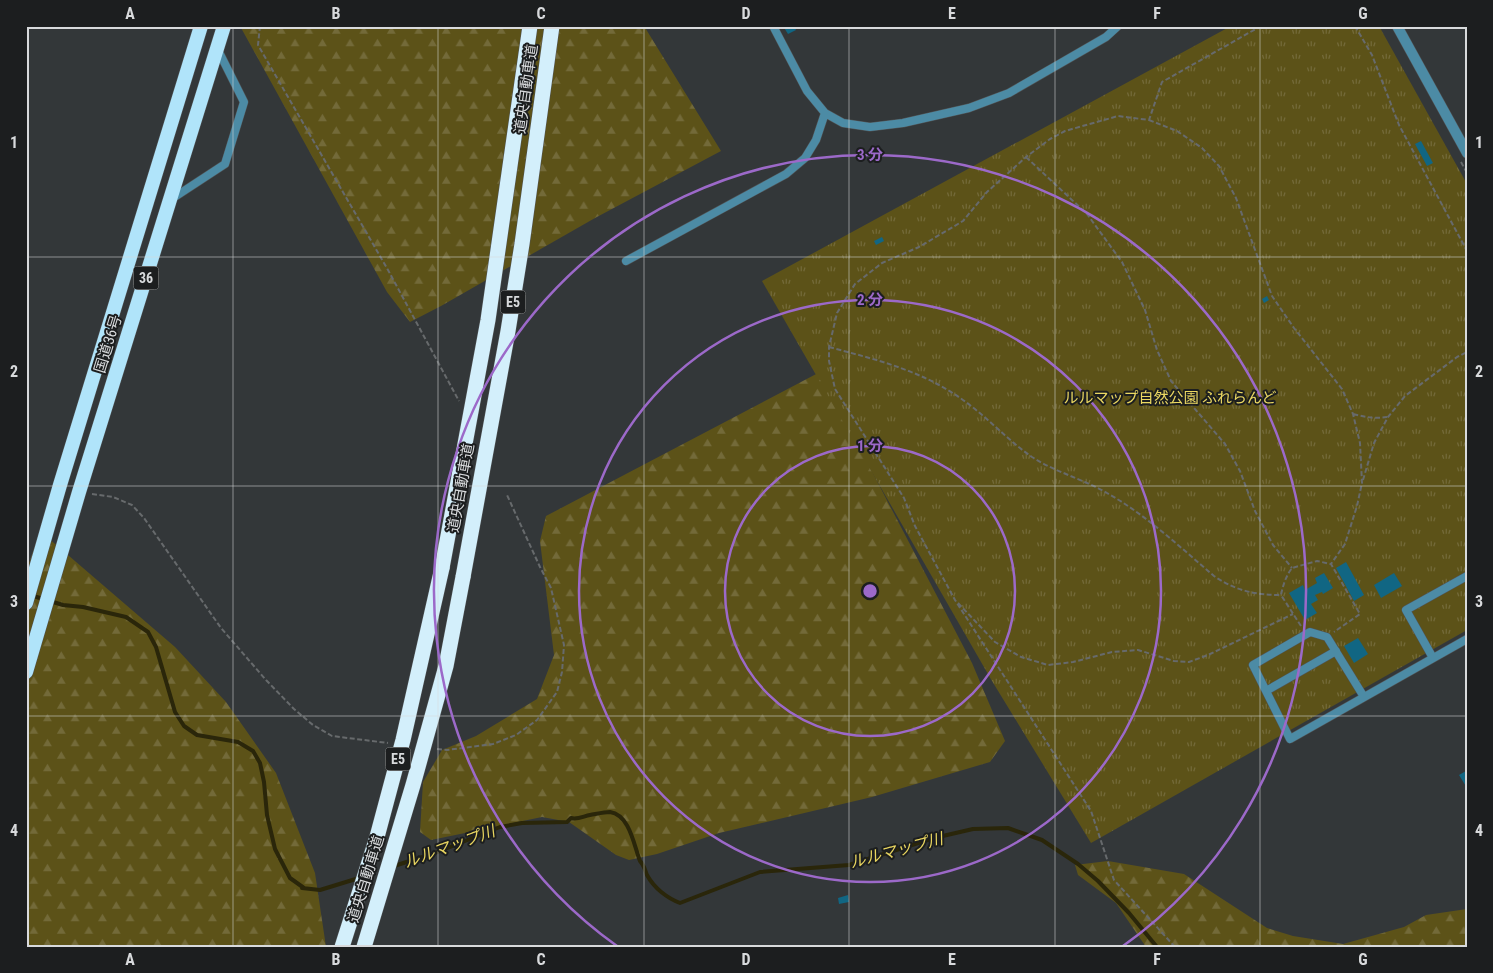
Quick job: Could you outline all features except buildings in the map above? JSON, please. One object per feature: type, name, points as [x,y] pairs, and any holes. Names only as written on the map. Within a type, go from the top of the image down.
[{"type":"highway","name":"国道36号","points":[[26,603],[48,524],[201,26]]},
{"type":"highway","name":"国道36号","points":[[26,672],[79,492],[224,26]]},
{"type":"highway","name":"道央自動車道","points":[[342,947],[377,837],[403,740],[442,568],[488,320],[530,26]]},
{"type":"highway","name":"道央自動車道","points":[[364,947],[413,785],[446,666],[508,331],[552,26]]},
{"type":"street","points":[[1397,26],[1467,153]]},
{"type":"lane","points":[[773,26],[807,91],[826,113],[843,123],[870,127],[903,123],[969,108],[1009,93],[1106,37],[1118,26]]},
{"type":"lane","points":[[170,200],[225,164],[244,102],[217,48]]},
{"type":"lane","points":[[626,261],[786,174],[805,158],[816,140],[826,113]]},
{"type":"lane","points":[[1433,658],[1406,610],[1467,576]]},
{"type":"lane","points":[[1364,697],[1327,637],[1310,632],[1253,665],[1290,739],[1467,639]]},
{"type":"lane","points":[[1266,690],[1336,651]]},
{"type":"path","points":[[260,26],[258,45],[388,270],[462,407]]},
{"type":"path","points":[[1149,120],[1162,82],[1261,26]]},
{"type":"path","points":[[1356,26],[1372,55],[1399,126],[1467,251]]},
{"type":"path","points":[[1175,947],[1114,880],[1090,811],[955,600],[915,526],[904,498],[835,389],[829,347],[837,314],[855,284],[882,262],[919,247],[963,221],[987,192],[1026,157],[1050,139],[1064,132],[1118,116],[1149,120],[1177,131],[1202,148],[1220,166],[1236,198],[1272,296],[1294,328],[1342,389],[1353,414],[1360,444],[1362,483]]},
{"type":"path","points":[[1026,157],[1087,214],[1122,262],[1145,310],[1157,350],[1171,381],[1225,444],[1240,471],[1255,511],[1273,545],[1292,568]]},
{"type":"path","points":[[829,347],[899,366],[935,382],[971,406],[1002,434],[1033,457],[1064,474],[1106,492],[1139,513],[1226,584],[1259,595],[1282,595]]},
{"type":"path","points":[[1331,564],[1345,544],[1374,443],[1388,417],[1405,396],[1457,357],[1467,352]]},
{"type":"path","points":[[1353,414],[1366,418],[1388,417]]},
{"type":"path","points":[[79,492],[113,498],[132,505],[144,518],[221,628],[266,680],[294,709],[313,725],[332,736],[389,743]]},
{"type":"path","points":[[437,749],[447,750],[493,744],[516,735],[538,720],[557,692],[562,672],[564,645],[551,588],[507,495]]},
{"type":"path","points":[[1306,634],[1282,595],[1286,576],[1292,568],[1317,561],[1331,564],[1360,614],[1327,637]]},
{"type":"path","points":[[955,600],[995,642],[1021,656],[1048,665],[1073,662],[1112,652],[1138,650],[1174,662],[1189,662],[1208,655],[1293,614]]},
{"type":"green space","points":[[240,26],[644,26],[721,151],[595,218],[410,322],[387,292]]},
{"type":"green space","name":"ルルマップ自然公園 ふれらんど","points":[[1231,26],[1379,26],[1467,184],[1467,630],[1091,843],[992,681],[762,281]]},
{"type":"green space","points":[[820,372],[972,663],[1005,741],[990,762],[872,797],[719,833],[657,854],[629,860],[616,855],[569,822],[542,817],[431,840],[420,832],[423,782],[442,750],[476,736],[537,699],[554,655],[540,541],[546,516]]},
{"type":"green space","points":[[40,531],[175,647],[226,702],[276,773],[315,873],[326,947],[26,947],[26,572]]},
{"type":"green space","points":[[1108,861],[1184,874],[1267,928],[1293,936],[1343,944],[1404,927],[1426,915],[1467,909],[1467,947],[1146,947],[1116,903],[1078,875],[1075,865]]},
{"type":"waterway","name":"ルルマップ川","points":[[30,595],[63,605],[83,607],[126,617],[148,632],[156,647],[175,712],[184,726],[197,735],[238,742],[253,751],[260,763],[267,815],[275,849],[290,878],[304,888],[302,888],[320,890],[359,878]]},
{"type":"waterway","name":"ルルマップ川","points":[[394,866],[435,853],[500,827],[522,823],[567,822],[571,818],[610,812],[617,814],[627,825],[640,861],[653,884],[670,898],[680,903],[760,872],[849,865],[934,838],[973,829],[1008,828],[1042,840],[1078,864],[1098,881],[1129,913],[1157,947]]}]
